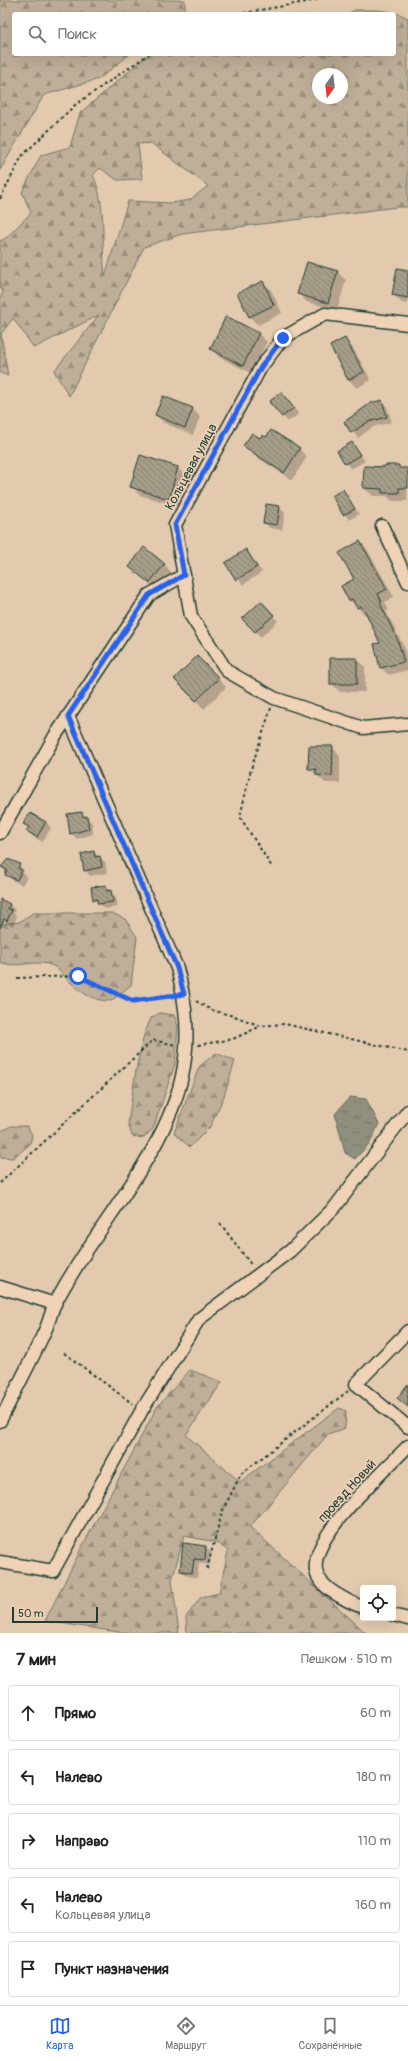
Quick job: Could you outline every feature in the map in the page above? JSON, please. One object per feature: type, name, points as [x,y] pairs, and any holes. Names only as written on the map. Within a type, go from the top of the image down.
[{"type":"street","name":"Кольцевая улица","points":[[408,324],[326,314],[283,338],[261,367],[175,525],[191,616],[227,671],[274,698],[363,728],[408,724]]},
{"type":"street","points":[[382,526],[408,582]]},
{"type":"street","points":[[0,833],[55,736],[149,595],[184,575]]},
{"type":"street","points":[[0,1421],[47,1325],[55,1304],[79,1263],[142,1167],[159,1135],[180,1084],[186,1059],[187,1028],[184,994],[177,968],[68,716]]},
{"type":"street","points":[[0,1562],[53,1571],[142,1410],[200,1319],[290,1251],[335,1208],[408,1111]]},
{"type":"street","points":[[0,1287],[55,1304]]},
{"type":"street","points":[[408,1331],[356,1384],[408,1427]]},
{"type":"street","name":"проезд Новый","points":[[360,1606],[352,1604],[325,1586],[316,1572],[317,1554],[328,1532],[341,1516],[408,1446]]},
{"type":"street","points":[[396,1616],[408,1619]]},
{"type":"path","points":[[249,12],[317,0]]},
{"type":"path","points":[[0,199],[22,156],[27,151],[75,105],[146,56]]},
{"type":"path","points":[[272,867],[240,817],[251,769],[274,698]]},
{"type":"path","points":[[17,978],[78,976],[133,1001],[184,994],[211,1010],[234,1016],[261,1026]]},
{"type":"path","points":[[0,1182],[153,1040],[186,1047],[233,1038],[261,1026],[284,1024],[408,1052]]},
{"type":"path","points":[[220,1224],[259,1275]]},
{"type":"path","points":[[64,1353],[142,1410]]},
{"type":"path","points":[[207,1569],[222,1512],[241,1474],[356,1384]]},
{"type":"green space","points":[[0,0],[185,0],[185,9],[181,12],[12,12],[12,56],[128,56],[99,79],[44,95],[0,170]]},
{"type":"green space","points":[[355,10],[375,10],[389,12],[351,12]]},
{"type":"green space","points":[[396,13],[408,18],[408,207],[397,207],[182,234],[144,247],[69,396],[54,371],[99,315],[34,348],[13,318],[1,334],[8,376],[0,373],[0,299],[3,291],[0,288],[0,241],[6,238],[31,213],[22,192],[41,155],[70,147],[80,113],[147,56],[295,56],[300,58],[304,56],[396,56]],"holes":[[[151,143],[208,186],[190,200],[172,203],[128,201],[105,276],[102,211],[93,175],[100,168],[117,180],[142,179],[138,144]]]},
{"type":"green space","points":[[33,913],[112,913],[125,919],[137,937],[131,985],[111,1001],[96,999],[85,994],[56,968],[48,964],[35,963],[13,965],[0,962],[0,924],[19,922]]},
{"type":"green space","points":[[160,1013],[174,1015],[178,1026],[175,1064],[153,1129],[143,1138],[132,1136],[128,1123],[136,1070],[144,1035],[151,1018]]},
{"type":"green space","points":[[216,1053],[235,1061],[224,1096],[210,1127],[190,1147],[174,1133],[199,1067]]},
{"type":"green space","points":[[11,1126],[27,1126],[32,1135],[30,1144],[13,1158],[0,1157],[0,1132]]},
{"type":"green space","points":[[190,1370],[222,1382],[186,1435],[240,1482],[339,1408],[346,1411],[345,1428],[328,1434],[250,1527],[366,1633],[187,1633],[186,1617],[201,1597],[219,1593],[228,1551],[216,1542],[184,1536],[172,1580],[179,1633],[125,1633],[45,1621],[81,1549],[157,1407]]},
{"type":"water","points":[[350,1097],[366,1099],[379,1124],[370,1143],[355,1159],[345,1153],[335,1114]]},
{"type":"building","points":[[307,262],[338,271],[328,303],[297,294]]},
{"type":"building","points":[[397,268],[408,270],[408,298],[392,295]]},
{"type":"building","points":[[263,281],[274,305],[249,317],[237,293]]},
{"type":"building","points":[[226,316],[259,333],[243,366],[210,349]]},
{"type":"building","points":[[345,338],[364,372],[348,380],[330,346]]},
{"type":"building","points":[[281,392],[294,408],[282,417],[269,402]]},
{"type":"building","points":[[163,396],[193,408],[185,428],[155,415]]},
{"type":"building","points":[[382,400],[387,417],[368,422],[351,433],[344,422],[371,403]]},
{"type":"building","points":[[271,430],[300,448],[284,473],[243,446],[252,433],[260,438],[262,435],[266,437]]},
{"type":"building","points":[[352,442],[360,455],[345,464],[337,451]]},
{"type":"building","points":[[140,455],[178,467],[169,499],[130,487]]},
{"type":"building","points":[[385,465],[399,465],[399,468],[408,468],[408,488],[399,488],[399,493],[382,493],[382,489],[363,488],[364,466],[384,467]]},
{"type":"building","points":[[343,489],[355,509],[343,515],[332,496]]},
{"type":"building","points":[[266,504],[280,506],[277,525],[263,523]]},
{"type":"building","points":[[360,541],[387,589],[378,594],[382,602],[380,603],[398,641],[404,662],[380,668],[374,644],[380,643],[365,611],[361,606],[357,608],[352,599],[349,601],[341,586],[354,579],[339,553]]},
{"type":"building","points":[[144,547],[165,564],[149,583],[129,567]]},
{"type":"building","points":[[246,549],[257,567],[236,580],[225,563]]},
{"type":"building","points":[[261,601],[274,615],[255,632],[242,619]]},
{"type":"building","points":[[197,656],[219,678],[196,701],[174,679]]},
{"type":"building","points":[[330,658],[357,658],[357,684],[330,684]]},
{"type":"building","points":[[309,746],[333,746],[332,776],[316,775],[316,769],[308,769]]},
{"type":"building","points":[[82,812],[83,817],[87,816],[89,829],[70,834],[67,814]]},
{"type":"building","points":[[30,813],[46,822],[37,837],[26,831],[29,827],[23,824]]},
{"type":"building","points":[[94,851],[95,857],[100,856],[102,867],[84,871],[81,854]]},
{"type":"building","points":[[8,859],[20,864],[18,868],[22,870],[17,880],[5,875],[7,870],[1,867]]},
{"type":"building","points":[[106,885],[107,891],[111,890],[113,902],[98,904],[97,899],[93,900],[91,887]]},
{"type":"building","points":[[0,899],[10,904],[8,909],[12,910],[7,921],[4,919],[0,928]]},
{"type":"building","points":[[408,1384],[408,1407],[397,1398]]},
{"type":"building","points":[[183,1543],[206,1546],[205,1560],[194,1559],[192,1573],[180,1571]]},
{"type":"route","points":[[78,976],[133,1001],[184,994],[177,968],[126,852],[79,738],[68,716],[149,595],[184,575],[175,525],[261,367],[283,338]]}]
